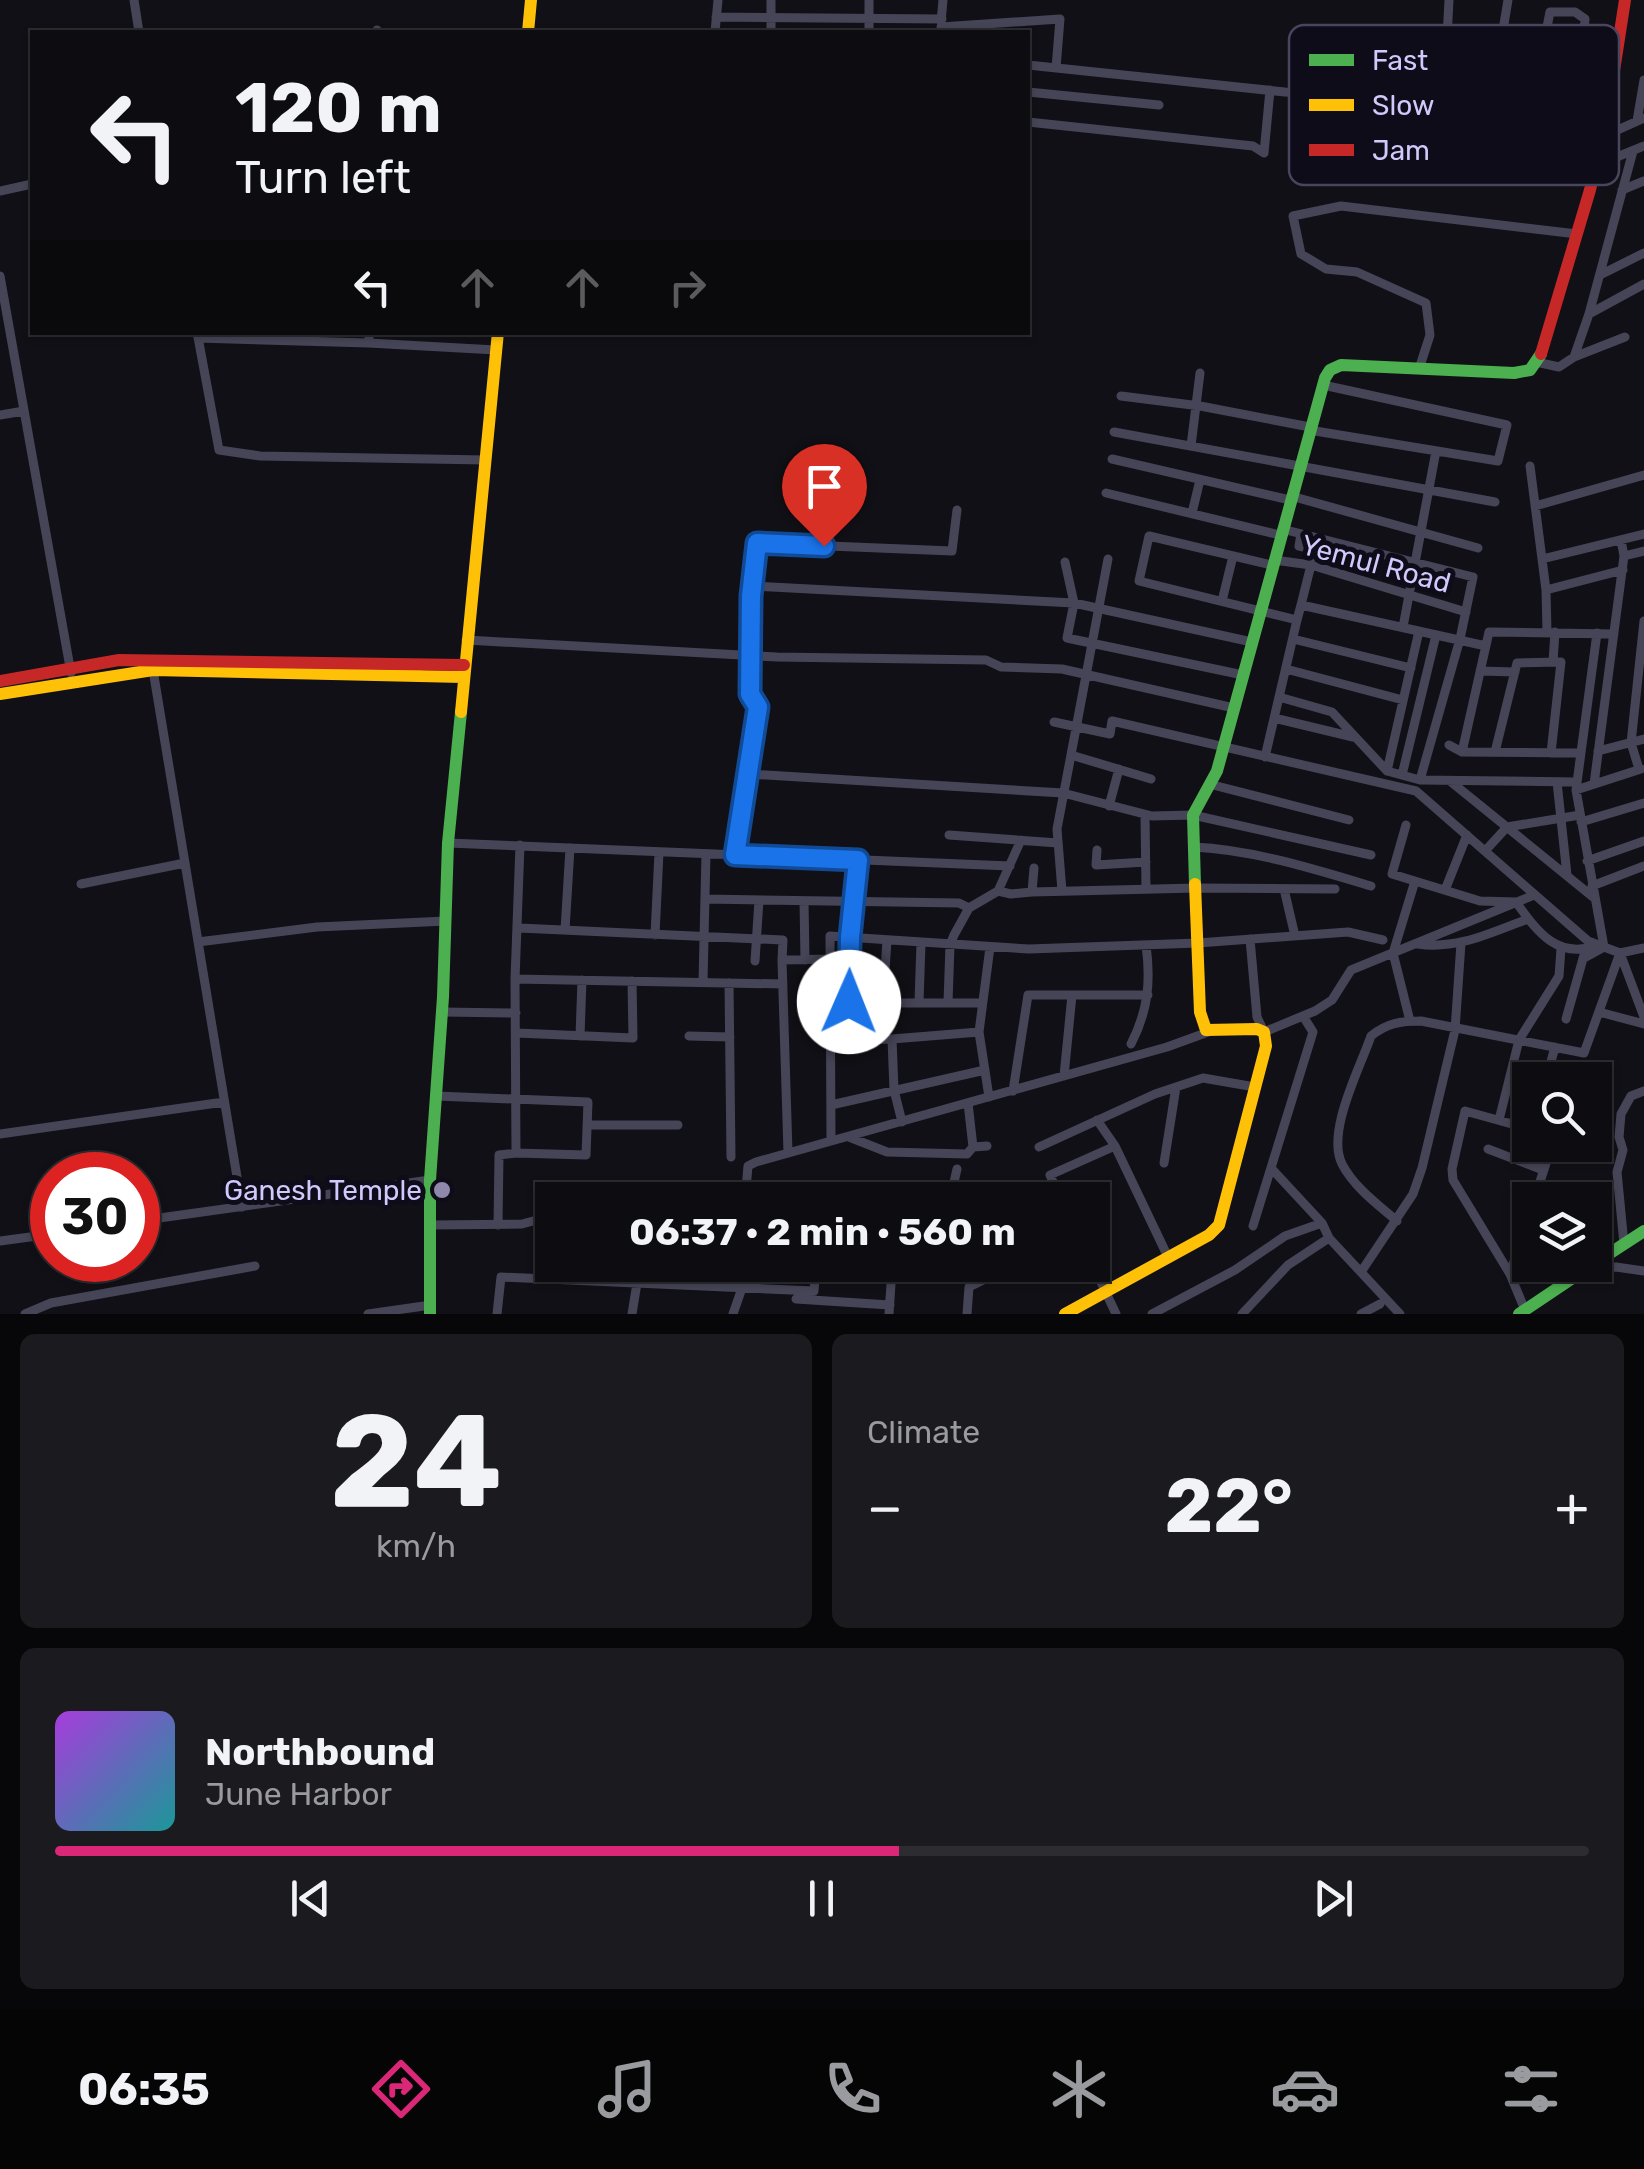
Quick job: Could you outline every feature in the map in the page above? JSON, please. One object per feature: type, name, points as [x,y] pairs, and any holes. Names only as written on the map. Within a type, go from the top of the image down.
[{"type":"street","points":[[134,0],[140,30]]},
{"type":"street","points":[[528,30],[531,0]]},
{"type":"street","points":[[715,30],[718,0]]},
{"type":"street","points":[[771,0],[771,30]]},
{"type":"street","points":[[869,0],[869,30]]},
{"type":"street","points":[[941,26],[943,0]]},
{"type":"street","points":[[1448,25],[1449,0]]},
{"type":"street","points":[[1504,25],[1508,0]]},
{"type":"street","points":[[1619,37],[1625,0]]},
{"type":"street","points":[[1547,25],[1550,12],[1576,12],[1585,19],[1584,25]]},
{"type":"street","points":[[716,17],[869,18],[989,28],[1060,18],[1056,68]]},
{"type":"street","points":[[1030,65],[1289,91]]},
{"type":"street","points":[[1640,119],[1643,86]]},
{"type":"street","points":[[1030,122],[1253,146],[1264,153],[1270,90]]},
{"type":"street","points":[[1030,92],[1160,105]]},
{"type":"street","points":[[1619,157],[1644,146]]},
{"type":"street","points":[[1574,357],[1633,151]]},
{"type":"street","points":[[1622,190],[1644,181]]},
{"type":"street","points":[[0,190],[30,184]]},
{"type":"street","points":[[1211,1031],[1206,1030],[1200,1012],[1193,815],[1217,771],[1224,748],[1323,385],[1330,370],[1341,365],[1514,374],[1530,370],[1544,348],[1591,185]]},
{"type":"street","points":[[1420,369],[1430,335],[1426,303],[1357,272],[1326,269],[1301,254],[1293,216],[1341,206],[1577,234]]},
{"type":"street","points":[[1600,275],[1644,253]]},
{"type":"street","points":[[0,276],[71,674]]},
{"type":"street","points":[[1589,314],[1644,284]]},
{"type":"street","points":[[370,1314],[430,1309],[430,1180],[442,1012],[448,842],[498,335]]},
{"type":"street","points":[[485,460],[260,456],[219,450],[197,336],[369,338],[496,350]]},
{"type":"street","points":[[1536,362],[1559,366],[1624,337]]},
{"type":"street","points":[[1191,446],[1200,374]]},
{"type":"street","points":[[1121,396],[1498,461],[1506,424],[1323,385]]},
{"type":"street","points":[[0,415],[24,410]]},
{"type":"street","points":[[1114,432],[1495,502]]},
{"type":"street","points":[[1402,627],[1436,451]]},
{"type":"street","points":[[1112,458],[1290,498],[1478,548]]},
{"type":"street","points":[[1530,466],[1553,662]]},
{"type":"street","points":[[1535,506],[1644,475]]},
{"type":"street","points":[[1192,513],[1200,480]]},
{"type":"street","points":[[1106,493],[1301,534],[1472,577],[1460,640],[1420,780]]},
{"type":"street","points":[[735,855],[758,707],[750,694],[752,586],[757,543],[952,551],[958,510]]},
{"type":"street","points":[[1266,756],[1311,566],[1308,548],[1298,546],[1301,534]]},
{"type":"street","points":[[1542,559],[1644,534]]},
{"type":"street","name":"Yemul Road","points":[[1222,601],[1139,581],[1149,536],[1232,556],[1311,566],[1466,612]]},
{"type":"street","points":[[1594,784],[1624,556],[1621,540]]},
{"type":"street","points":[[1624,556],[1644,551]]},
{"type":"street","points":[[1232,556],[1222,601],[1297,620]]},
{"type":"street","points":[[1062,892],[1058,843],[1063,793],[1108,559]]},
{"type":"street","points":[[1065,562],[1074,603],[1067,638],[1243,675]]},
{"type":"street","points":[[1546,590],[1622,570]]},
{"type":"street","points":[[752,586],[1074,603],[1252,642]]},
{"type":"street","points":[[1301,605],[1486,646]]},
{"type":"street","points":[[1279,697],[1332,712],[1386,771],[1420,780],[1594,784],[1642,769],[1630,744],[1644,621]]},
{"type":"street","points":[[1386,771],[1420,631]]},
{"type":"street","points":[[1462,752],[1489,632],[1614,634]]},
{"type":"street","points":[[1596,634],[1576,786],[1601,946]]},
{"type":"street","points":[[1402,775],[1436,635]]},
{"type":"street","points":[[1293,639],[1410,668]]},
{"type":"street","points":[[466,640],[750,656],[986,660],[1001,667],[1062,668],[1234,708]]},
{"type":"street","points":[[0,694],[119,660],[463,671]]},
{"type":"street","points":[[1494,752],[1517,663],[1560,662],[1551,753]]},
{"type":"street","points":[[1286,669],[1403,700]]},
{"type":"street","points":[[153,670],[242,1207]]},
{"type":"street","points":[[0,682],[153,670],[463,671]]},
{"type":"street","points":[[1480,671],[1515,672]]},
{"type":"street","points":[[1274,718],[1356,738]]},
{"type":"street","points":[[1054,722],[1110,734],[1112,720],[1416,791],[1588,941],[1620,953],[1644,948]]},
{"type":"street","points":[[1598,751],[1644,739]]},
{"type":"street","points":[[1449,745],[1462,752],[1579,754]]},
{"type":"street","points":[[1071,756],[1150,778]]},
{"type":"street","points":[[1109,806],[1120,770]]},
{"type":"street","points":[[748,774],[1063,793],[1145,815],[1193,815],[1370,855]]},
{"type":"street","points":[[1450,781],[1595,899]]},
{"type":"street","points":[[1558,782],[1568,875]]},
{"type":"street","points":[[1209,784],[1350,820]]},
{"type":"street","points":[[1486,851],[1507,827],[1561,816],[1580,819],[1644,802]]},
{"type":"street","points":[[1145,815],[1146,889]]},
{"type":"street","points":[[1406,824],[1392,874],[1480,901],[1516,902]]},
{"type":"street","points":[[949,835],[1058,843]]},
{"type":"street","points":[[1445,890],[1467,835]]},
{"type":"street","points":[[948,1002],[950,945],[969,908],[998,891],[1021,840]]},
{"type":"street","points":[[1587,860],[1644,841]]},
{"type":"street","points":[[448,842],[1010,866]]},
{"type":"street","points":[[516,1152],[520,845]]},
{"type":"street","points":[[1194,847],[1218,848],[1371,886]]},
{"type":"street","points":[[566,930],[570,848]]},
{"type":"street","points":[[1097,850],[1096,865],[1146,862]]},
{"type":"street","points":[[655,935],[659,852]]},
{"type":"street","points":[[703,982],[706,854]]},
{"type":"street","points":[[849,1002],[850,937],[858,860]]},
{"type":"street","points":[[82,884],[185,863]]},
{"type":"street","points":[[1592,886],[1644,866]]},
{"type":"street","points":[[1032,892],[1034,868]]},
{"type":"street","points":[[1410,1022],[1393,952],[1415,881]]},
{"type":"street","points":[[998,891],[1011,894],[1196,888],[1335,889]]},
{"type":"street","points":[[1284,889],[1295,936]]},
{"type":"street","points":[[1264,1032],[1332,1000],[1351,970],[1534,895]]},
{"type":"street","points":[[705,900],[960,903],[969,908]]},
{"type":"street","points":[[755,961],[759,900]]},
{"type":"street","points":[[804,901],[805,960]]},
{"type":"street","points":[[1516,902],[1561,950],[1584,954],[1601,946]]},
{"type":"street","points":[[1415,944],[1438,947],[1461,943],[1528,919]]},
{"type":"street","points":[[198,942],[316,927],[446,921]]},
{"type":"street","points":[[518,928],[783,940],[788,1152]]},
{"type":"street","points":[[831,1139],[830,936],[990,947],[1198,943],[1348,932],[1383,940]]},
{"type":"street","points":[[883,1002],[887,940]]},
{"type":"street","points":[[1065,1314],[1209,1235],[1219,1225],[1266,1046],[1257,1017],[1250,940]]},
{"type":"street","points":[[919,1002],[921,943]]},
{"type":"street","points":[[1361,1272],[1413,1194],[1422,1168],[1455,1030],[1461,943]]},
{"type":"street","points":[[1131,1044],[1148,995],[1146,945]]},
{"type":"street","points":[[989,1098],[979,1032],[990,947]]},
{"type":"street","points":[[1499,1120],[1519,1040],[1559,976],[1561,950]]},
{"type":"street","points":[[1598,1012],[1643,1016],[1639,986],[1620,953]]},
{"type":"street","points":[[1397,1221],[1359,1188],[1342,1165],[1336,1148],[1338,1128],[1371,1036],[1382,1027],[1410,1022],[1584,1052],[1620,953]]},
{"type":"street","points":[[1566,1019],[1584,954]]},
{"type":"street","points":[[782,960],[830,959]]},
{"type":"street","points":[[516,978],[783,984]]},
{"type":"street","points":[[580,1036],[582,980]]},
{"type":"street","points":[[517,1033],[633,1038],[632,981]]},
{"type":"street","points":[[730,982],[731,1157]]},
{"type":"street","points":[[1013,1091],[1028,995],[1148,995]]},
{"type":"street","points":[[1064,1076],[1072,995]]},
{"type":"street","points":[[833,1002],[982,1003]]},
{"type":"street","points":[[442,1012],[516,1013]]},
{"type":"street","points":[[1253,1226],[1313,1032],[1302,1016]]},
{"type":"street","points":[[746,1182],[748,1166],[831,1139],[989,1098],[1211,1031],[1253,1026],[1264,1032]]},
{"type":"street","points":[[830,1040],[979,1032]]},
{"type":"street","points":[[689,1036],[730,1037]]},
{"type":"street","points":[[892,1039],[894,1090],[902,1122]]},
{"type":"street","points":[[1551,1062],[1555,1047]]},
{"type":"street","points":[[831,1105],[984,1070]]},
{"type":"street","points":[[1039,1147],[1203,1078],[1255,1087]]},
{"type":"street","points":[[1164,1163],[1176,1087]]},
{"type":"street","points":[[1624,1244],[1617,1172],[1623,1150],[1619,1137],[1621,1114],[1631,1096],[1644,1091]]},
{"type":"street","points":[[436,1096],[588,1102],[586,1155],[499,1155],[498,1224]]},
{"type":"street","points":[[0,1134],[224,1102]]},
{"type":"street","points":[[968,1103],[972,1147]]},
{"type":"street","points":[[1512,1124],[1465,1111],[1453,1180],[1510,1274],[1522,1312],[1567,1282]]},
{"type":"street","points":[[1097,1120],[1115,1146],[1168,1257]]},
{"type":"street","points":[[587,1125],[678,1125]]},
{"type":"street","points":[[846,1136],[887,1152],[966,1154],[972,1147],[987,1146]]},
{"type":"street","points":[[1053,1182],[1050,1175],[1115,1146]]},
{"type":"street","points":[[1488,1149],[1543,1170]]},
{"type":"street","points":[[1539,1182],[1546,1162]]},
{"type":"street","points":[[1271,1168],[1400,1314]]},
{"type":"street","points":[[954,1182],[957,1169]]},
{"type":"street","points":[[160,1219],[430,1180]]},
{"type":"street","points":[[430,1225],[535,1221]]},
{"type":"street","points":[[1152,1314],[1236,1270],[1285,1236],[1322,1224]]},
{"type":"street","points":[[1612,1252],[1644,1232]]},
{"type":"street","points":[[0,1241],[30,1237]]},
{"type":"street","points":[[1242,1314],[1288,1266],[1329,1238]]},
{"type":"street","points":[[25,1314],[51,1303],[255,1266]]},
{"type":"street","points":[[1612,1266],[1644,1271]]},
{"type":"street","points":[[1510,1274],[1512,1268]]},
{"type":"street","points":[[496,1314],[501,1277],[742,1288],[890,1310],[891,1282]]},
{"type":"street","points":[[733,1314],[742,1282]]},
{"type":"street","points":[[796,1295],[814,1291],[815,1282]]},
{"type":"street","points":[[968,1314],[969,1287],[979,1282]]},
{"type":"street","points":[[1102,1282],[1116,1314]]},
{"type":"street","points":[[632,1314],[638,1283]]},
{"type":"street","points":[[796,1295],[796,1314]]},
{"type":"street","points":[[1361,1314],[1380,1304]]},
{"type":"traffic: fast","points":[[1195,884],[1193,815],[1217,771],[1330,370],[1341,365],[1514,373],[1530,370],[1541,354]]},
{"type":"traffic: fast","points":[[430,1314],[430,1180],[443,997],[448,843],[461,712]]},
{"type":"traffic: fast","points":[[1612,1252],[1644,1231]]},
{"type":"traffic: fast","points":[[1519,1314],[1567,1282]]},
{"type":"traffic: slow","points":[[528,30],[531,0]]},
{"type":"traffic: slow","points":[[461,712],[498,335]]},
{"type":"traffic: slow","points":[[0,694],[153,670],[463,677]]},
{"type":"traffic: slow","points":[[1065,1314],[1209,1235],[1219,1225],[1266,1046],[1264,1032],[1257,1029],[1206,1030],[1200,1012],[1195,884]]},
{"type":"traffic: jam","points":[[1619,39],[1625,0]]},
{"type":"traffic: jam","points":[[1541,354],[1591,185]]},
{"type":"traffic: jam","points":[[0,681],[119,660],[464,665]]},
{"type":"place","name":"Ganesh Temple","points":[[442,1190]]},
{"type":"route","points":[[824,546],[757,543],[751,596],[750,694],[758,707],[735,855],[858,860],[850,937],[849,1002]]}]
